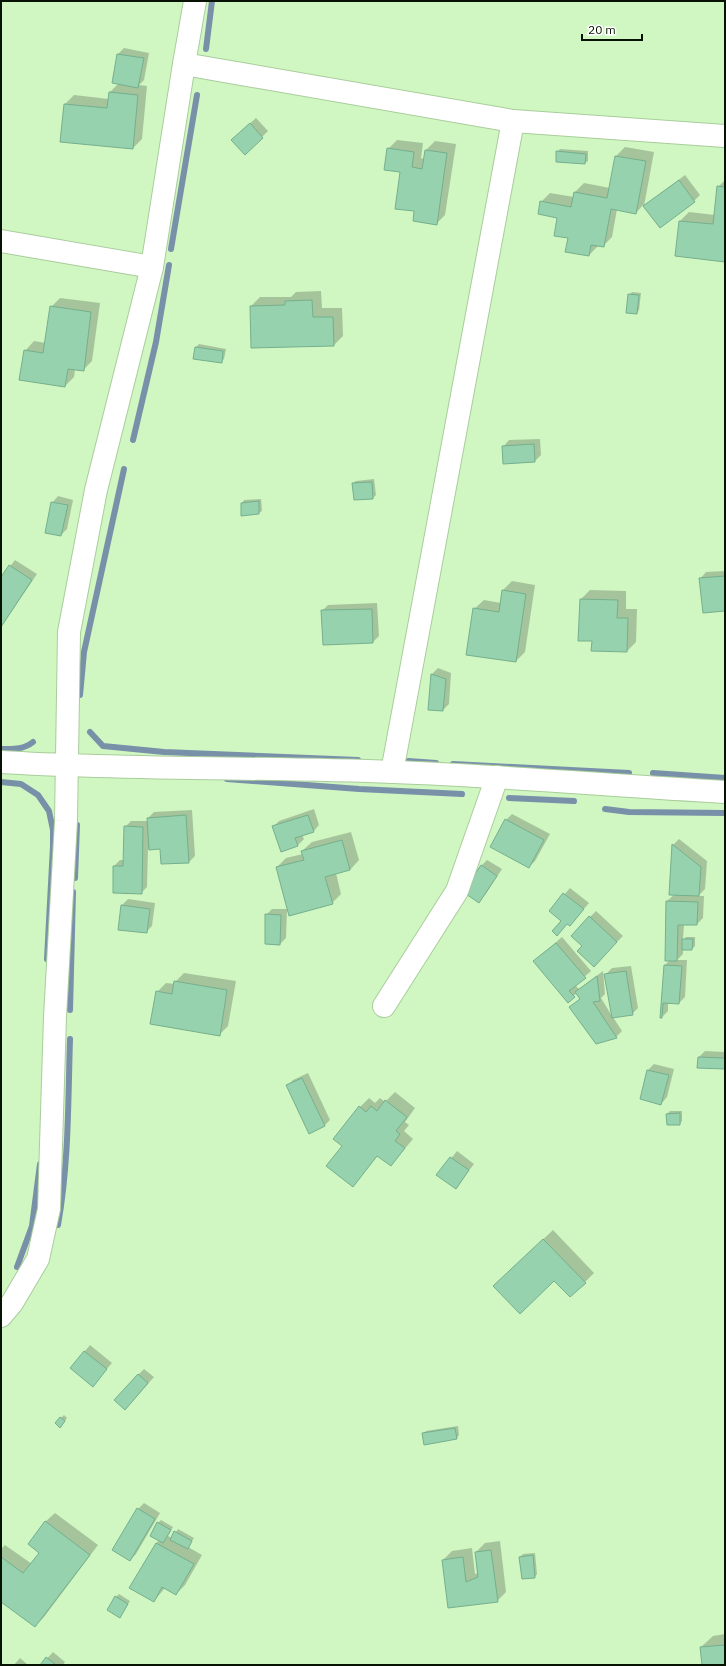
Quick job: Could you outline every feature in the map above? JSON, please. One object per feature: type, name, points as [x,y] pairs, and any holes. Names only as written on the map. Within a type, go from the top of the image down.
[{"type":"street","points":[[1,1316],[12,1303],[38,1259],[49,1209],[55,1017],[66,821],[69,632],[96,490],[152,267],[195,1]]},
{"type":"street","points":[[184,64],[513,121],[725,136]]},
{"type":"street","points":[[392,772],[513,121]]},
{"type":"street","points":[[1,241],[152,267]]},
{"type":"street","points":[[1,762],[67,766],[392,772],[497,777],[725,792]]},
{"type":"street","points":[[384,1006],[457,891],[497,777]]},
{"type":"building","points":[[117,54],[144,58],[138,88],[112,83]]},
{"type":"building","points":[[109,92],[138,95],[133,149],[60,142],[64,104],[107,108]]},
{"type":"building","points":[[250,123],[263,138],[245,155],[231,140]]},
{"type":"building","points":[[387,148],[414,152],[412,167],[422,169],[425,150],[447,153],[437,225],[413,221],[414,211],[395,209],[400,172],[384,170]]},
{"type":"building","points":[[556,151],[586,154],[585,164],[556,162]]},
{"type":"building","points":[[615,156],[646,161],[636,214],[611,209],[604,247],[591,245],[589,256],[565,252],[568,238],[554,236],[557,218],[538,214],[540,201],[571,207],[574,192],[607,198]]},
{"type":"building","points":[[679,180],[695,202],[660,228],[643,206]]},
{"type":"building","points":[[717,186],[725,187],[725,262],[675,256],[679,221],[713,224]]},
{"type":"building","points":[[628,294],[639,295],[637,314],[626,313]]},
{"type":"building","points":[[312,300],[313,317],[333,317],[334,346],[251,348],[250,306],[285,305],[285,301]]},
{"type":"building","points":[[50,306],[91,312],[84,371],[68,369],[65,387],[19,380],[24,350],[43,353]]},
{"type":"building","points":[[195,347],[223,351],[222,363],[193,359]]},
{"type":"building","points":[[534,444],[535,462],[503,464],[502,446]]},
{"type":"building","points":[[372,482],[373,499],[354,500],[352,483]]},
{"type":"building","points":[[259,501],[259,514],[241,516],[241,503]]},
{"type":"building","points":[[51,502],[68,505],[61,536],[45,533]]},
{"type":"building","points":[[9,565],[32,580],[1,627],[1,577]]},
{"type":"building","points":[[725,576],[725,611],[703,613],[699,578]]},
{"type":"building","points":[[502,590],[526,594],[516,662],[466,655],[473,608],[499,612]]},
{"type":"building","points":[[580,599],[618,600],[617,618],[628,618],[627,652],[591,651],[592,641],[578,641]]},
{"type":"building","points":[[372,609],[373,643],[323,645],[321,610]]},
{"type":"building","points":[[431,674],[446,679],[443,711],[428,710]]},
{"type":"building","points":[[186,815],[189,863],[161,864],[160,849],[149,850],[147,818]]},
{"type":"building","points":[[308,815],[314,832],[295,838],[298,846],[281,852],[272,826]]},
{"type":"building","points":[[505,819],[544,840],[529,868],[490,847]]},
{"type":"building","points":[[124,826],[143,827],[142,894],[113,893],[113,866],[123,866]]},
{"type":"building","points":[[342,840],[350,870],[325,877],[333,904],[289,916],[276,867],[304,860],[301,851]]},
{"type":"building","points":[[672,844],[701,867],[699,896],[669,895]]},
{"type":"building","points":[[481,865],[497,876],[479,903],[463,892]]},
{"type":"building","points":[[563,893],[584,909],[570,926],[567,924],[557,936],[552,931],[561,921],[549,911]]},
{"type":"building","points":[[666,901],[698,902],[697,925],[678,925],[677,961],[665,961]]},
{"type":"building","points":[[121,905],[150,909],[147,933],[118,930]]},
{"type":"building","points":[[265,914],[281,915],[280,945],[265,944]]},
{"type":"building","points":[[589,916],[617,942],[594,967],[577,951],[582,946],[571,936]]},
{"type":"building","points":[[682,939],[693,939],[692,950],[682,950]]},
{"type":"building","points":[[556,943],[586,978],[569,991],[575,997],[568,1003],[533,961]]},
{"type":"building","points":[[664,965],[682,966],[679,1004],[663,1003],[662,1018],[660,1018]]},
{"type":"building","points":[[626,971],[633,1015],[612,1018],[604,974]]},
{"type":"building","points":[[597,976],[600,1001],[593,1002],[617,1038],[596,1044],[569,1007],[580,999],[575,992]]},
{"type":"building","points":[[174,981],[227,990],[220,1036],[150,1024],[156,991],[172,994]]},
{"type":"building","points":[[698,1057],[725,1058],[725,1069],[697,1068]]},
{"type":"building","points":[[647,1070],[669,1075],[661,1105],[640,1099]]},
{"type":"building","points":[[302,1078],[325,1126],[309,1134],[286,1085]]},
{"type":"building","points":[[385,1100],[407,1117],[396,1131],[400,1134],[395,1141],[405,1148],[391,1166],[377,1156],[353,1187],[326,1166],[342,1146],[333,1139],[359,1106],[366,1112],[371,1106],[377,1111]]},
{"type":"building","points":[[680,1113],[680,1125],[667,1125],[666,1114]]},
{"type":"building","points":[[450,1157],[469,1170],[456,1189],[436,1175]]},
{"type":"building","points":[[543,1239],[586,1283],[570,1297],[554,1281],[520,1314],[493,1286]]},
{"type":"building","points":[[84,1351],[107,1369],[93,1387],[70,1368]]},
{"type":"building","points":[[138,1374],[148,1383],[125,1410],[114,1400]]},
{"type":"building","points":[[60,1417],[65,1421],[60,1428],[55,1423]]},
{"type":"building","points":[[455,1428],[457,1439],[424,1445],[422,1433]]},
{"type":"building","points":[[137,1508],[155,1519],[130,1561],[112,1550]]},
{"type":"building","points":[[45,1521],[90,1555],[35,1627],[1,1602],[1,1557],[23,1573],[39,1553],[28,1544]]},
{"type":"building","points":[[157,1522],[171,1530],[163,1543],[150,1536]]},
{"type":"building","points":[[174,1531],[192,1541],[188,1549],[170,1540]]},
{"type":"building","points":[[156,1543],[194,1564],[176,1595],[162,1587],[154,1602],[129,1588]]},
{"type":"building","points":[[491,1550],[498,1602],[448,1608],[442,1560],[463,1557],[466,1582],[478,1577],[475,1552]]},
{"type":"building","points":[[533,1555],[535,1578],[522,1579],[519,1557]]},
{"type":"building","points":[[115,1596],[128,1604],[120,1618],[107,1610]]},
{"type":"building","points":[[725,1645],[725,1665],[702,1665],[700,1647]]},
{"type":"building","points":[[46,1657],[56,1665],[40,1665]]},
{"type":"waterway","points":[[206,49],[212,1]]},
{"type":"waterway","points":[[171,249],[197,95]]},
{"type":"waterway","points":[[133,440],[156,342],[169,265]]},
{"type":"waterway","points":[[80,695],[84,652],[124,469]]},
{"type":"waterway","points":[[90,732],[103,746],[164,752],[358,760]]},
{"type":"waterway","points":[[1,749],[22,748],[33,742]]},
{"type":"waterway","points":[[408,761],[436,763]]},
{"type":"waterway","points":[[453,764],[629,773]]},
{"type":"waterway","points":[[653,773],[725,778]]},
{"type":"waterway","points":[[227,779],[359,789],[462,794]]},
{"type":"waterway","points":[[1,782],[21,784],[38,795],[49,811],[53,830],[53,846],[47,959]]},
{"type":"waterway","points":[[509,798],[574,801]]},
{"type":"waterway","points":[[605,809],[629,812],[725,813]]},
{"type":"waterway","points":[[75,878],[77,825]]},
{"type":"waterway","points":[[70,1010],[73,892]]},
{"type":"waterway","points":[[58,1225],[62,1202],[66,1155],[70,1039]]},
{"type":"waterway","points":[[17,1267],[32,1226],[40,1164]]}]
